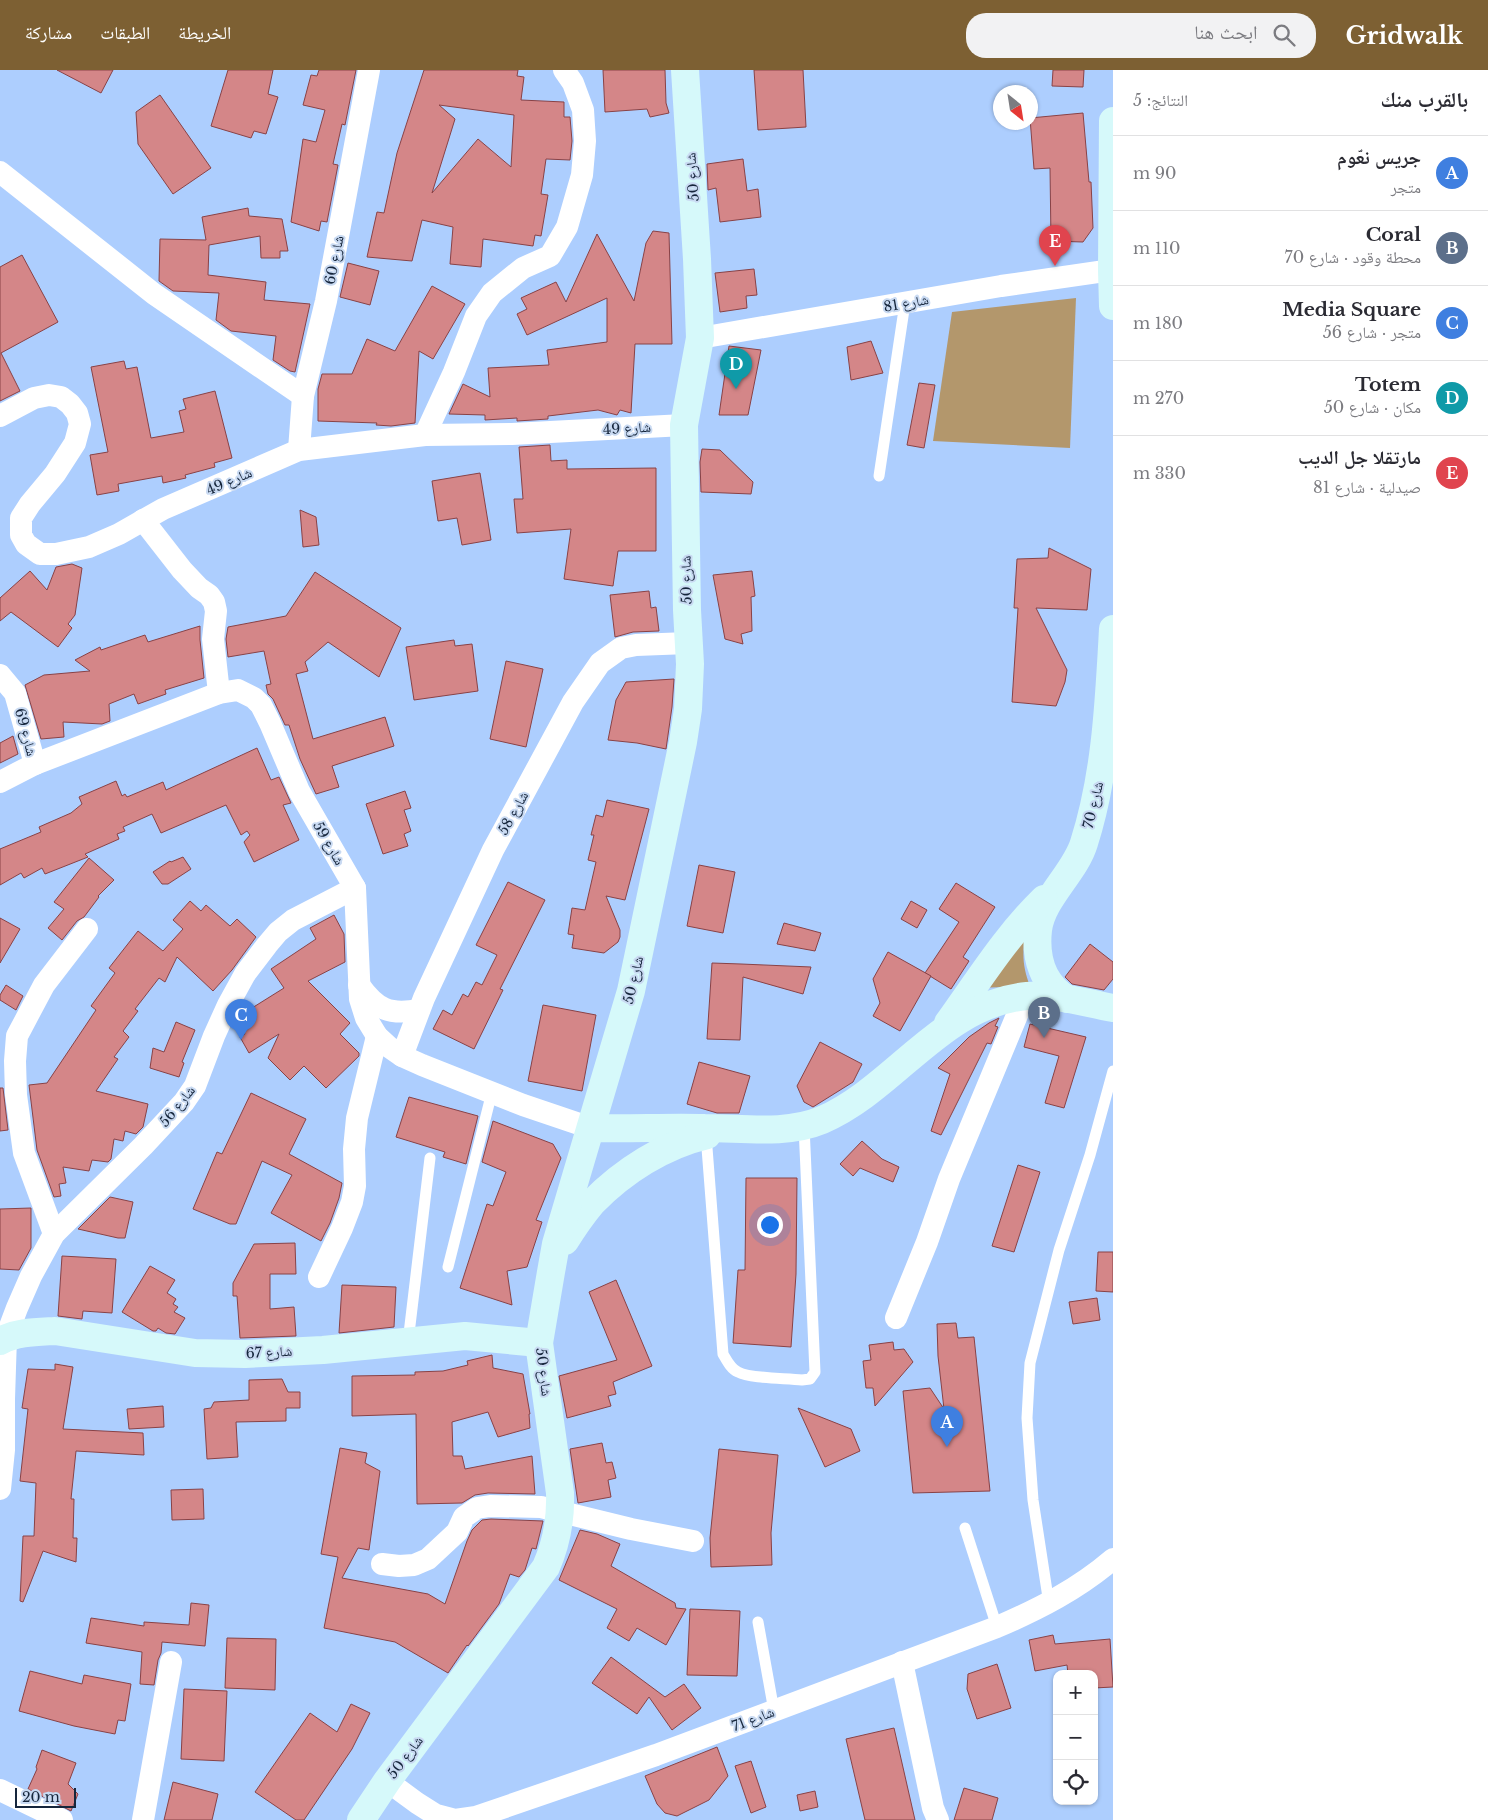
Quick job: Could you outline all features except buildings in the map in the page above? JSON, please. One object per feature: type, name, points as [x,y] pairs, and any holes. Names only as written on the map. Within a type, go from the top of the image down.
[{"type":"street","name":"شارع 60","points":[[299,450],[303,396],[326,301],[369,70]]},
{"type":"street","points":[[425,435],[481,308],[492,293],[523,268],[550,256],[567,227],[582,175],[585,140],[583,110],[572,83],[564,70]]},
{"type":"street","name":"شارع 50","points":[[361,1820],[387,1780],[546,1567],[554,1549],[561,1511],[539,1343],[556,1244],[631,991],[683,742],[688,709],[690,664],[684,426],[700,338],[685,70]]},
{"type":"street","points":[[1113,121],[1113,306]]},
{"type":"street","points":[[0,172],[154,294],[303,396]]},
{"type":"street","name":"شارع 81","points":[[700,338],[1002,286],[1112,270]]},
{"type":"street","name":"شارع 49","points":[[0,416],[34,398],[49,395],[61,398],[70,404],[77,413],[80,424],[75,443],[55,474],[21,518],[21,535],[26,544],[40,554],[56,554],[89,547],[119,534],[163,509],[299,450],[425,435],[512,434],[684,426]]},
{"type":"street","points":[[143,520],[182,570],[214,602],[216,611],[213,640],[218,693]]},
{"type":"street","name":"شارع 70","points":[[1060,884],[1074,864],[1084,843],[1109,742],[1113,629]]},
{"type":"street","name":"شارع 58","points":[[402,1056],[419,1010],[493,850],[573,702],[600,663],[621,648],[688,643]]},
{"type":"street","name":"شارع 69","points":[[0,675],[15,693],[35,764]]},
{"type":"street","name":"شارع 59","points":[[0,782],[35,764],[218,693],[238,690],[254,698],[261,705],[270,723],[299,792],[355,888],[360,999],[366,1018],[377,1036],[402,1056],[492,1092],[591,1128]]},
{"type":"street","points":[[1060,884],[1038,928],[1038,944],[1045,978],[1057,992],[1067,999]]},
{"type":"street","points":[[940,1033],[1011,934],[1060,884]]},
{"type":"street","name":"شارع 56","points":[[0,1489],[4,1450],[3,1339],[31,1276],[54,1234],[143,1146],[184,1102],[195,1086],[228,1005],[245,974],[272,939],[293,920],[355,888]]},
{"type":"street","points":[[54,1234],[24,1153],[16,1095],[15,1061],[18,1036],[44,985],[87,929]]},
{"type":"street","points":[[358,985],[373,1003],[383,1009],[395,1012],[419,1010]]},
{"type":"street","points":[[591,1128],[753,1129],[804,1126],[821,1120],[853,1102],[884,1080],[940,1033],[979,1008],[1025,996],[1038,995],[1113,1008]]},
{"type":"street","points":[[896,1318],[928,1242],[949,1179],[1025,996]]},
{"type":"street","points":[[319,1277],[352,1202],[355,1186],[354,1149],[358,1118],[377,1036]]},
{"type":"street","points":[[551,1272],[564,1241],[575,1225],[592,1204],[630,1171],[665,1151],[706,1136],[753,1129]]},
{"type":"street","name":"شارع 67","points":[[3,1339],[35,1332],[55,1331],[196,1353],[245,1354],[322,1350],[465,1336],[539,1343]]},
{"type":"street","points":[[382,1564],[414,1565],[428,1559],[457,1532],[464,1517],[477,1508],[490,1506],[541,1507],[631,1529],[693,1541]]},
{"type":"street","name":"شارع 71","points":[[387,1780],[436,1815],[455,1820],[496,1811],[656,1755],[997,1627],[1049,1604],[1074,1589],[1113,1559]]},
{"type":"street","points":[[143,1820],[171,1662]]},
{"type":"street","points":[[902,1662],[933,1808],[938,1820]]},
{"type":"street","points":[[0,1790],[62,1820]]},
{"type":"lane","points":[[878,476],[905,303]]},
{"type":"lane","points":[[1049,1604],[1033,1500],[1027,1418],[1030,1363],[1059,1250],[1090,1155],[1113,1071]]},
{"type":"lane","points":[[448,1267],[492,1092]]},
{"type":"lane","points":[[706,1136],[723,1354],[730,1365],[738,1372],[748,1375],[802,1380],[810,1378],[815,1372],[804,1126]]},
{"type":"lane","points":[[408,1342],[430,1158]]},
{"type":"lane","points":[[964,1528],[997,1627]]},
{"type":"lane","points":[[758,1622],[774,1711]]},
{"type":"shaded area","points":[[1076,298],[1070,448],[933,441],[952,312]]},
{"type":"shaded area","points":[[1025,937],[1024,961],[1030,986],[977,988]]},
{"type":"place","name":"مارتقلا جل الديب","points":[[1055,266]]},
{"type":"place","name":"Totem","points":[[736,389]]},
{"type":"place","name":"Coral","points":[[1044,1038]]},
{"type":"place","name":"Media Square","points":[[241,1040]]},
{"type":"place","name":"جريس نعّوم","points":[[947,1447]]}]
